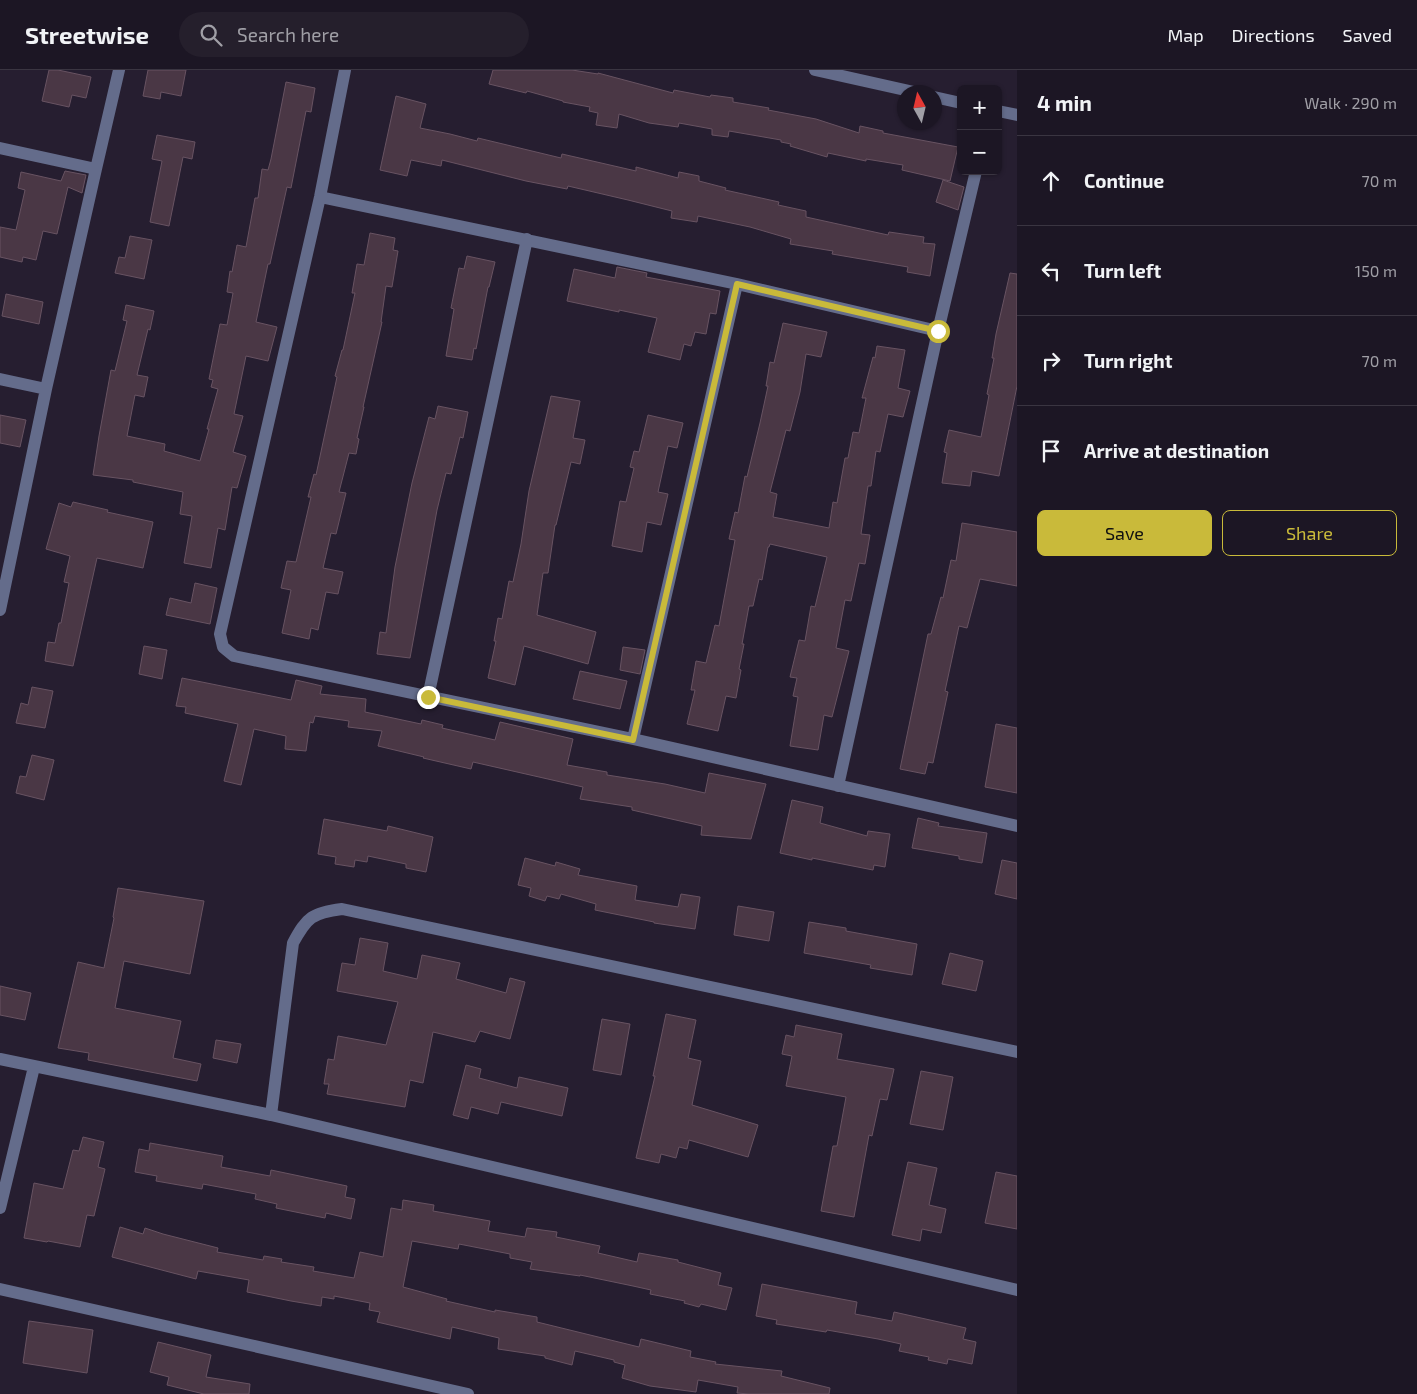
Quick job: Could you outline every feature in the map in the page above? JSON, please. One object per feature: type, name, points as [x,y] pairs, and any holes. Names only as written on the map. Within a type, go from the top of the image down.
[{"type":"street","points":[[0,610],[46,389],[119,70]]},
{"type":"street","points":[[345,70],[320,197],[220,634],[223,647],[234,656],[633,740],[1017,826]]},
{"type":"street","points":[[815,70],[897,88]]},
{"type":"street","points":[[942,99],[957,102]]},
{"type":"street","points":[[1002,112],[1017,115]]},
{"type":"street","points":[[0,148],[96,169]]},
{"type":"street","points":[[838,786],[938,331],[975,175]]},
{"type":"street","points":[[320,197],[737,284],[938,331]]},
{"type":"street","points":[[428,697],[527,239]]},
{"type":"street","points":[[633,740],[737,284]]},
{"type":"street","points":[[0,379],[46,389]]},
{"type":"street","points":[[271,1115],[293,943],[304,924],[322,912],[342,909],[1017,1052]]},
{"type":"street","points":[[0,1059],[271,1115],[1017,1290]]},
{"type":"street","points":[[0,1208],[34,1067]]},
{"type":"street","points":[[0,1289],[468,1394]]},
{"type":"building","points":[[49,70],[91,77],[86,98],[72,95],[69,107],[42,101]]},
{"type":"building","points":[[148,70],[186,70],[181,96],[161,92],[160,99],[143,96]]},
{"type":"building","points":[[493,70],[572,70],[598,73],[673,93],[674,90],[710,97],[711,95],[733,98],[733,102],[816,119],[859,133],[860,126],[883,131],[883,133],[957,147],[957,151],[950,181],[902,170],[903,165],[866,159],[866,161],[828,153],[827,157],[790,146],[791,144],[781,142],[781,140],[729,131],[728,137],[712,135],[712,129],[679,123],[678,127],[649,123],[619,114],[617,128],[596,125],[598,113],[589,111],[590,107],[563,102],[527,91],[526,93],[489,84]]},
{"type":"building","points":[[286,82],[315,88],[311,112],[306,111],[291,188],[287,187],[256,322],[277,327],[268,361],[246,356],[234,414],[243,416],[233,452],[246,456],[237,488],[232,487],[225,530],[218,528],[211,568],[184,563],[192,516],[180,514],[183,492],[133,482],[133,480],[93,475],[99,436],[111,370],[115,371],[127,321],[123,320],[126,305],[154,311],[137,375],[148,377],[144,397],[135,395],[127,436],[165,444],[164,451],[200,461],[218,389],[211,387],[213,380],[209,379],[220,324],[227,325],[233,293],[227,292],[230,271],[232,272],[237,245],[246,247],[255,198],[258,198],[262,169],[268,170],[271,159]]},
{"type":"building","points":[[396,96],[426,104],[420,128],[477,141],[478,138],[561,158],[562,154],[636,171],[636,167],[678,178],[679,172],[699,176],[699,181],[726,188],[725,190],[779,202],[778,205],[806,211],[806,217],[888,235],[889,232],[924,237],[923,243],[935,244],[930,276],[907,272],[908,267],[832,254],[833,251],[790,244],[791,239],[750,227],[698,216],[697,222],[671,218],[672,211],[568,186],[567,189],[526,181],[442,160],[441,166],[411,160],[407,176],[380,170]]},
{"type":"building","points":[[157,135],[195,142],[192,159],[183,157],[169,226],[150,222],[162,161],[152,159]]},
{"type":"building","points":[[65,171],[86,175],[82,193],[68,187],[57,234],[43,231],[36,260],[23,257],[22,262],[0,257],[0,227],[16,230],[25,190],[18,188],[21,172],[61,181]]},
{"type":"building","points":[[943,180],[964,187],[958,210],[936,202]]},
{"type":"building","points":[[370,233],[395,238],[393,250],[398,251],[392,287],[386,286],[382,322],[363,407],[356,454],[349,453],[339,492],[346,493],[336,534],[331,533],[323,568],[343,572],[338,594],[326,592],[318,630],[311,628],[309,639],[282,633],[291,590],[281,588],[287,561],[296,562],[311,497],[308,497],[314,474],[316,475],[337,377],[335,376],[343,350],[355,293],[352,293],[357,264],[364,265]]},
{"type":"building","points":[[130,236],[152,240],[144,279],[115,273],[119,257],[125,258]]},
{"type":"building","points":[[467,256],[495,262],[472,360],[446,356],[454,309],[451,308],[459,268],[464,269]]},
{"type":"building","points":[[617,267],[647,273],[646,277],[720,291],[716,314],[710,313],[706,334],[695,332],[691,346],[684,344],[680,360],[648,352],[657,318],[567,301],[574,269],[615,278]]},
{"type":"building","points":[[1010,273],[1017,274],[1017,386],[999,476],[972,471],[970,486],[942,483],[947,453],[944,452],[949,430],[981,437],[989,395],[987,394],[994,358],[992,358],[996,334]]},
{"type":"building","points":[[6,294],[43,302],[39,324],[2,316]]},
{"type":"building","points":[[783,323],[827,332],[821,357],[806,354],[800,392],[790,431],[786,430],[770,492],[777,494],[773,517],[829,528],[833,502],[837,503],[845,458],[848,458],[853,432],[859,433],[866,398],[862,398],[877,346],[905,350],[898,388],[910,391],[903,417],[888,414],[880,452],[876,451],[871,486],[868,486],[861,534],[870,535],[865,564],[859,563],[851,601],[845,600],[836,648],[849,651],[832,717],[824,715],[818,750],[790,746],[798,697],[793,696],[797,678],[790,677],[799,640],[805,641],[811,606],[815,607],[827,557],[770,544],[762,580],[759,579],[753,606],[749,606],[742,644],[744,644],[736,698],[726,696],[718,731],[687,724],[695,690],[691,690],[696,661],[706,663],[715,625],[719,626],[735,540],[729,539],[735,512],[738,513],[745,476],[747,477],[760,423],[768,386],[766,386],[770,362],[774,363]]},
{"type":"building","points":[[551,396],[580,401],[573,438],[585,440],[580,464],[571,462],[555,525],[548,573],[543,573],[537,615],[596,632],[588,664],[524,646],[515,685],[488,678],[496,641],[494,641],[498,618],[502,619],[509,581],[513,582],[529,491]]},
{"type":"building","points":[[438,406],[468,412],[463,438],[460,437],[451,474],[446,473],[437,510],[410,658],[377,654],[380,632],[386,633],[395,567],[412,483],[429,417],[435,419]]},
{"type":"building","points":[[0,415],[26,420],[20,447],[0,443]]},
{"type":"building","points":[[648,415],[683,423],[677,448],[668,446],[658,492],[668,494],[661,525],[647,522],[642,552],[612,546],[620,501],[626,502],[634,468],[630,467],[634,451],[639,452]]},
{"type":"building","points":[[73,502],[153,522],[143,568],[97,558],[73,666],[45,661],[48,642],[55,643],[59,623],[61,623],[69,583],[64,582],[70,556],[46,549],[59,503],[71,507]]},
{"type":"building","points":[[962,523],[1017,532],[1017,586],[980,579],[967,628],[959,626],[945,691],[948,692],[933,763],[928,762],[925,774],[900,769],[928,634],[931,634],[941,597],[943,598],[951,560],[956,561]]},
{"type":"building","points":[[195,583],[217,588],[210,624],[166,615],[170,598],[191,603]]},
{"type":"building","points":[[144,646],[167,650],[162,679],[139,674]]},
{"type":"building","points":[[623,647],[645,650],[640,674],[620,670]]},
{"type":"building","points":[[580,671],[627,681],[620,709],[573,699]]},
{"type":"building","points":[[182,678],[291,700],[296,680],[322,686],[320,694],[366,699],[365,712],[421,724],[422,720],[443,725],[442,728],[495,740],[500,722],[573,739],[567,765],[607,772],[607,775],[665,784],[705,793],[709,773],[766,784],[751,839],[701,835],[702,826],[632,810],[632,807],[580,799],[583,787],[473,762],[471,769],[423,758],[378,746],[382,731],[348,727],[349,721],[315,716],[313,723],[310,722],[306,751],[285,749],[286,736],[254,729],[241,785],[224,781],[238,724],[185,713],[186,707],[176,706]]},
{"type":"building","points":[[32,687],[53,691],[45,728],[16,723],[21,703],[28,705]]},
{"type":"building","points":[[996,724],[1017,728],[1017,793],[985,787]]},
{"type":"building","points":[[32,755],[54,760],[44,800],[16,793],[20,776],[26,777]]},
{"type":"building","points":[[792,800],[823,807],[820,823],[867,836],[868,831],[890,834],[885,867],[874,865],[873,870],[780,853]]},
{"type":"building","points":[[918,818],[939,823],[938,826],[987,833],[982,863],[959,859],[959,856],[912,848]]},
{"type":"building","points":[[324,819],[387,831],[388,826],[433,837],[426,872],[406,868],[406,864],[368,856],[367,862],[355,860],[354,867],[335,864],[336,857],[318,854]]},
{"type":"building","points":[[525,858],[555,866],[556,862],[580,869],[578,875],[637,886],[635,900],[678,907],[681,894],[700,897],[695,929],[654,923],[595,910],[596,904],[561,894],[559,899],[547,896],[545,901],[529,896],[531,888],[518,885]]},
{"type":"building","points":[[1002,860],[1017,863],[1017,899],[995,894]]},
{"type":"building","points":[[118,888],[204,901],[190,974],[124,961],[115,1008],[181,1021],[173,1058],[201,1064],[197,1081],[88,1060],[89,1053],[58,1048],[78,962],[104,968]]},
{"type":"building","points":[[738,906],[774,912],[769,941],[734,935]]},
{"type":"building","points":[[809,922],[846,928],[846,931],[917,944],[912,975],[870,968],[871,965],[804,953]]},
{"type":"building","points":[[360,938],[388,943],[383,971],[417,979],[422,955],[460,963],[456,979],[506,993],[510,978],[525,982],[510,1039],[480,1031],[475,1042],[433,1032],[423,1083],[410,1080],[405,1107],[327,1094],[329,1084],[324,1084],[328,1059],[334,1060],[338,1036],[386,1045],[398,1002],[337,991],[342,963],[355,965]]},
{"type":"building","points":[[950,953],[983,961],[976,991],[942,984]]},
{"type":"building","points":[[0,986],[31,993],[25,1020],[0,1015]]},
{"type":"building","points":[[666,1014],[696,1020],[688,1058],[701,1061],[692,1105],[758,1125],[748,1157],[689,1140],[687,1149],[679,1147],[676,1158],[661,1154],[659,1163],[636,1158],[655,1076],[653,1076]]},
{"type":"building","points":[[602,1019],[630,1024],[621,1075],[593,1070]]},
{"type":"building","points":[[796,1025],[842,1034],[837,1059],[894,1069],[887,1100],[880,1099],[872,1136],[869,1135],[854,1217],[821,1211],[833,1146],[837,1146],[846,1097],[786,1086],[792,1056],[782,1054],[786,1035],[794,1037]]},
{"type":"building","points":[[216,1040],[241,1044],[237,1063],[213,1058]]},
{"type":"building","points":[[466,1065],[481,1069],[479,1078],[517,1088],[519,1077],[568,1088],[562,1116],[501,1102],[498,1114],[471,1107],[468,1119],[453,1115]]},
{"type":"building","points":[[921,1071],[953,1077],[943,1130],[910,1124]]},
{"type":"building","points":[[83,1137],[104,1142],[98,1167],[105,1169],[94,1216],[87,1215],[80,1247],[24,1238],[34,1183],[63,1189],[73,1150],[79,1151]]},
{"type":"building","points":[[150,1143],[223,1156],[221,1167],[270,1176],[271,1170],[347,1186],[345,1197],[355,1199],[351,1219],[326,1213],[325,1218],[276,1208],[277,1204],[255,1199],[256,1194],[203,1184],[202,1189],[156,1181],[157,1176],[135,1172],[139,1149],[149,1151]]},
{"type":"building","points":[[908,1162],[937,1168],[929,1205],[946,1209],[941,1233],[922,1229],[920,1241],[892,1235]]},
{"type":"building","points":[[996,1172],[1017,1176],[1017,1229],[985,1223]]},
{"type":"building","points":[[403,1200],[434,1205],[433,1211],[490,1221],[488,1231],[525,1237],[527,1228],[557,1232],[556,1237],[600,1246],[598,1253],[637,1262],[639,1253],[678,1260],[678,1262],[721,1273],[718,1285],[732,1288],[726,1310],[701,1304],[699,1307],[684,1303],[685,1301],[650,1294],[651,1290],[580,1275],[530,1269],[532,1262],[510,1258],[510,1254],[459,1244],[458,1249],[412,1241],[403,1287],[447,1299],[446,1301],[495,1312],[495,1310],[537,1317],[537,1322],[639,1347],[641,1339],[691,1351],[690,1357],[716,1362],[715,1364],[782,1371],[781,1376],[830,1388],[829,1394],[737,1393],[738,1387],[698,1380],[696,1392],[650,1386],[622,1378],[625,1365],[614,1362],[614,1360],[575,1351],[572,1365],[545,1358],[545,1356],[498,1349],[499,1338],[452,1327],[450,1339],[377,1322],[380,1312],[369,1310],[370,1303],[334,1296],[334,1299],[322,1297],[321,1306],[291,1301],[247,1292],[249,1280],[198,1271],[196,1279],[112,1257],[120,1227],[143,1234],[145,1228],[218,1248],[217,1252],[263,1260],[264,1256],[282,1259],[281,1262],[314,1267],[313,1271],[354,1278],[360,1252],[383,1257],[391,1208],[402,1210]]},
{"type":"building","points":[[762,1284],[857,1302],[855,1314],[892,1321],[894,1312],[966,1328],[963,1339],[976,1342],[972,1364],[948,1359],[947,1364],[928,1360],[929,1357],[899,1351],[901,1344],[878,1339],[776,1324],[777,1320],[756,1316]]},
{"type":"building","points":[[29,1321],[93,1330],[87,1373],[23,1363]]},
{"type":"building","points":[[158,1342],[211,1355],[206,1377],[250,1384],[249,1394],[204,1394],[167,1385],[169,1377],[150,1372]]},
{"type":"route","points":[[428,697],[633,740],[737,284],[938,331]]}]
